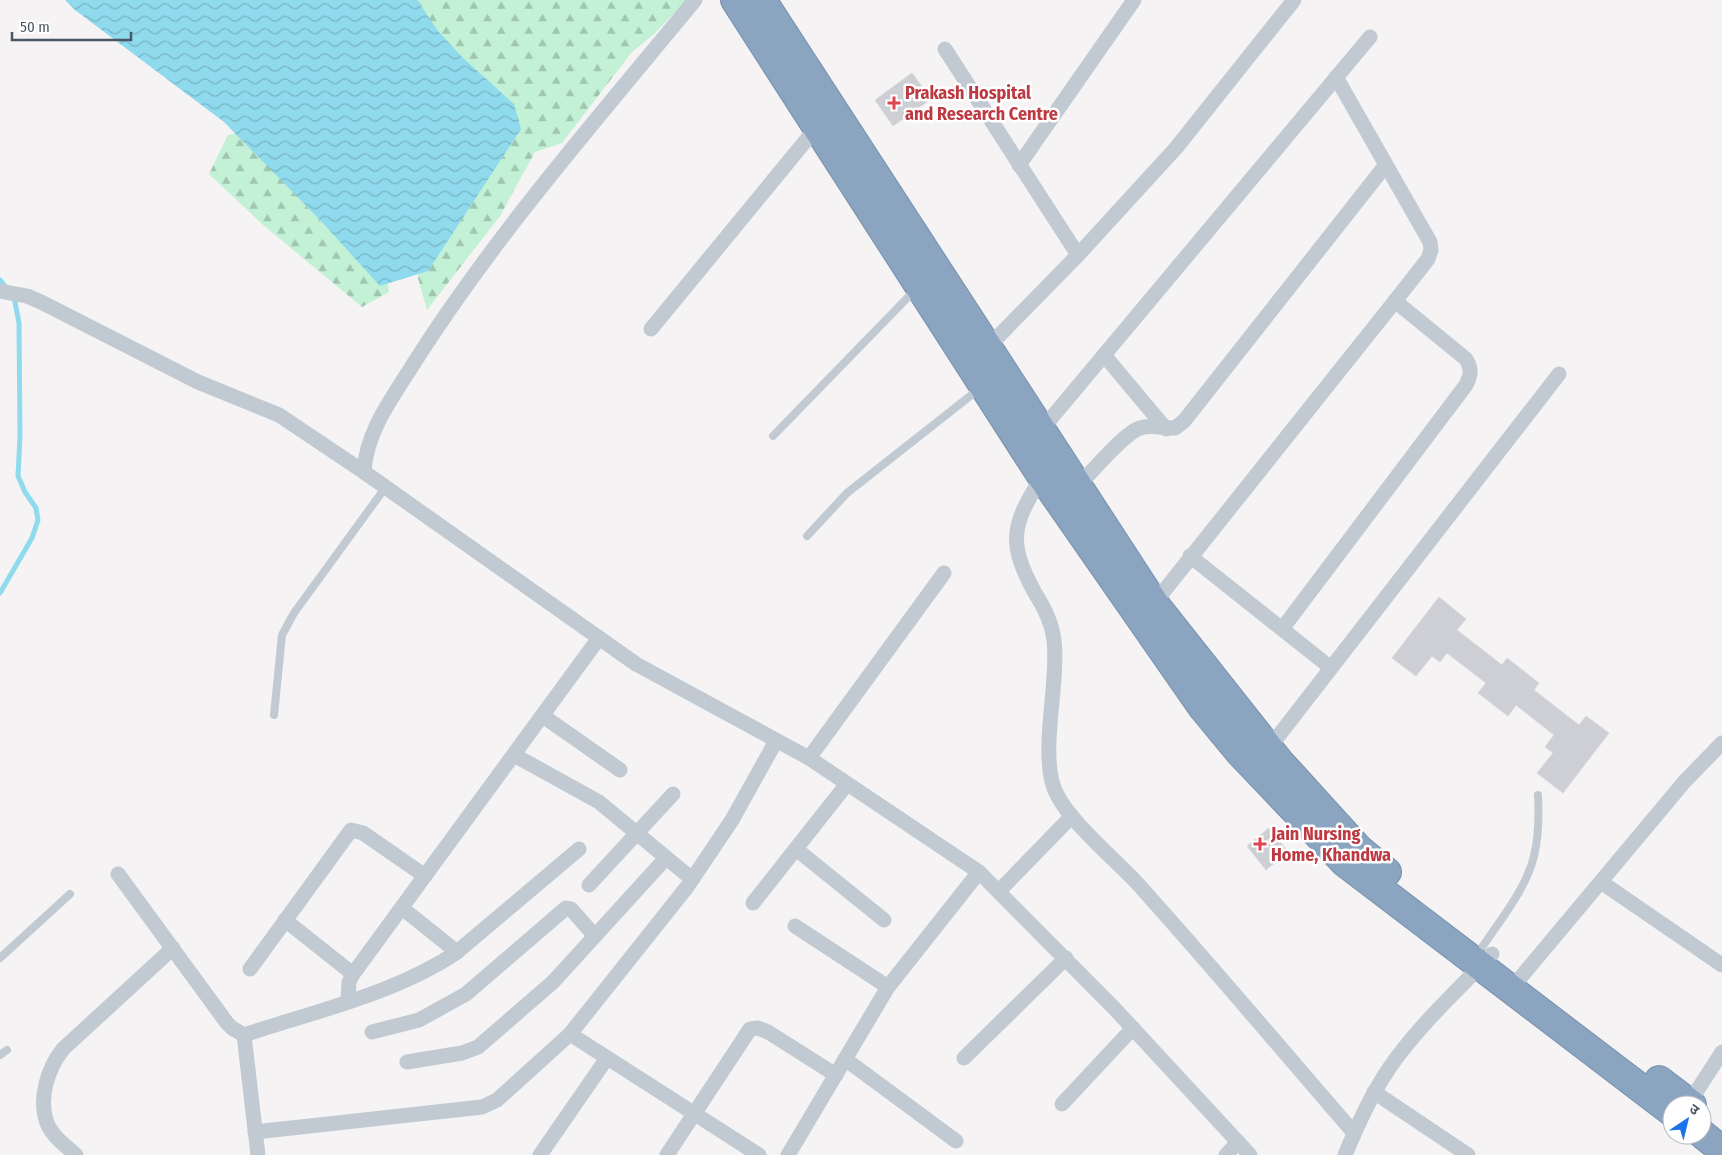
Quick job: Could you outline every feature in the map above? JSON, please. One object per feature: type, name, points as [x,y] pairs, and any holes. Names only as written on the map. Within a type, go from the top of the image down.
[{"type":"highway","points":[[735,0],[817,128],[928,278],[991,372],[1033,441],[1078,487],[1148,611]]},
{"type":"highway","points":[[762,0],[928,278],[991,372]]},
{"type":"highway","points":[[1033,441],[1042,478],[1148,611],[1261,759],[1339,842],[1359,850],[1485,956],[1672,1095]]},
{"type":"highway","points":[[1485,956],[1521,977],[1672,1095]]},
{"type":"highway","points":[[1712,1142],[1722,1150]]},
{"type":"street","points":[[364,472],[365,458],[373,432],[447,310],[555,169],[695,0]]},
{"type":"street","points":[[1020,165],[1134,0]]},
{"type":"street","points":[[991,372],[1078,256],[1176,148],[1294,0]]},
{"type":"street","points":[[1033,441],[1370,36]]},
{"type":"street","points":[[945,49],[1078,256]]},
{"type":"street","points":[[1148,611],[1428,259],[1431,250],[1430,242],[1336,77]]},
{"type":"street","points":[[651,329],[817,128]]},
{"type":"street","points":[[1078,487],[1128,435],[1139,428],[1150,426],[1166,429],[1175,428],[1184,421],[1385,166]]},
{"type":"street","points":[[0,291],[27,296],[198,382],[280,415],[636,664],[809,758],[980,872],[1133,1028],[1250,1155]]},
{"type":"street","points":[[1282,628],[1466,385],[1471,375],[1471,367],[1466,359],[1395,301]]},
{"type":"street","points":[[1104,355],[1166,429]]},
{"type":"street","points":[[1261,759],[1559,374]]},
{"type":"street","points":[[1042,478],[1024,505],[1018,524],[1015,544],[1025,574],[1048,617],[1054,640],[1050,761],[1053,785],[1060,800],[1072,816],[1136,883],[1354,1133]]},
{"type":"street","points":[[1190,556],[1332,668]]},
{"type":"street","points":[[809,758],[944,574]]},
{"type":"street","points":[[348,1000],[349,982],[353,974],[599,638]]},
{"type":"street","points":[[543,716],[620,770]]},
{"type":"street","points":[[256,1132],[482,1106],[497,1100],[570,1034],[692,879],[732,820],[776,741]]},
{"type":"street","points":[[1521,977],[1686,781],[1722,743]]},
{"type":"street","points":[[514,755],[600,802],[692,879]]},
{"type":"street","points":[[753,903],[847,784]]},
{"type":"street","points":[[589,885],[674,794]]},
{"type":"street","points":[[999,891],[1072,816]]},
{"type":"street","points":[[250,969],[351,830],[363,834],[425,876]]},
{"type":"street","points":[[118,874],[227,1023],[244,1034],[416,976],[457,952],[579,849]]},
{"type":"street","points":[[796,849],[884,920]]},
{"type":"street","points":[[407,1062],[462,1053],[478,1047],[552,982],[666,858]]},
{"type":"street","points":[[788,1155],[888,987],[980,872]]},
{"type":"street","points":[[1601,882],[1722,965]]},
{"type":"street","points":[[402,908],[457,952]]},
{"type":"street","points":[[372,1032],[419,1020],[466,994],[566,908],[571,909],[594,935]]},
{"type":"street","points":[[285,920],[353,974]]},
{"type":"street","points":[[796,926],[888,987]]},
{"type":"street","points":[[76,1155],[58,1139],[47,1123],[46,1081],[52,1062],[63,1049],[173,948]]},
{"type":"street","points":[[1345,1155],[1374,1092],[1413,1038],[1485,956]]},
{"type":"street","points":[[964,1058],[1066,958]]},
{"type":"street","points":[[667,1155],[750,1029],[758,1028],[768,1032],[836,1075]]},
{"type":"street","points":[[1062,1104],[1133,1028]]},
{"type":"street","points":[[244,1034],[258,1155]]},
{"type":"street","points":[[570,1034],[759,1155]]},
{"type":"street","points":[[1697,1095],[1722,1052]]},
{"type":"street","points":[[540,1155],[607,1058]]},
{"type":"street","points":[[845,1060],[956,1141]]},
{"type":"street","points":[[1374,1092],[1468,1155]]},
{"type":"street","points":[[1226,1155],[1238,1142]]},
{"type":"lane","points":[[773,436],[928,278]]},
{"type":"lane","points":[[807,536],[846,493],[991,372]]},
{"type":"lane","points":[[274,715],[282,635],[294,613],[384,488]]},
{"type":"lane","points":[[1485,956],[1534,858],[1539,827],[1538,795]]},
{"type":"lane","points":[[0,958],[70,894]]},
{"type":"lane","points":[[0,1055],[7,1050]]},
{"type":"green space","points":[[409,0],[687,0],[653,35],[632,52],[562,143],[535,152],[500,216],[427,310],[418,278],[419,256]]},
{"type":"green space","points":[[249,130],[383,251],[389,292],[362,307],[262,224],[209,174],[228,135]]},
{"type":"water","points":[[65,0],[417,0],[438,31],[462,57],[514,104],[521,129],[428,271],[380,286],[321,221],[224,122],[75,10]]},
{"type":"building","points":[[912,73],[931,99],[893,126],[875,100]]},
{"type":"building","points":[[1439,597],[1466,619],[1457,630],[1502,665],[1507,658],[1539,683],[1534,690],[1579,725],[1586,716],[1609,733],[1563,793],[1537,773],[1553,753],[1545,747],[1554,735],[1516,705],[1508,716],[1478,693],[1486,683],[1447,653],[1440,662],[1432,656],[1416,676],[1392,658]]},
{"type":"building","points":[[1269,828],[1288,852],[1266,870],[1247,846]]},
{"type":"waterway","points":[[0,280],[14,297],[19,323],[20,436],[18,476],[25,492],[36,508],[38,520],[32,538],[0,593]]},
{"type":"place","name":"Prakash Hospital and Research Centre","points":[[894,103]]},
{"type":"place","name":"Jain Nursing Home, Khandwa","points":[[1260,844]]}]
